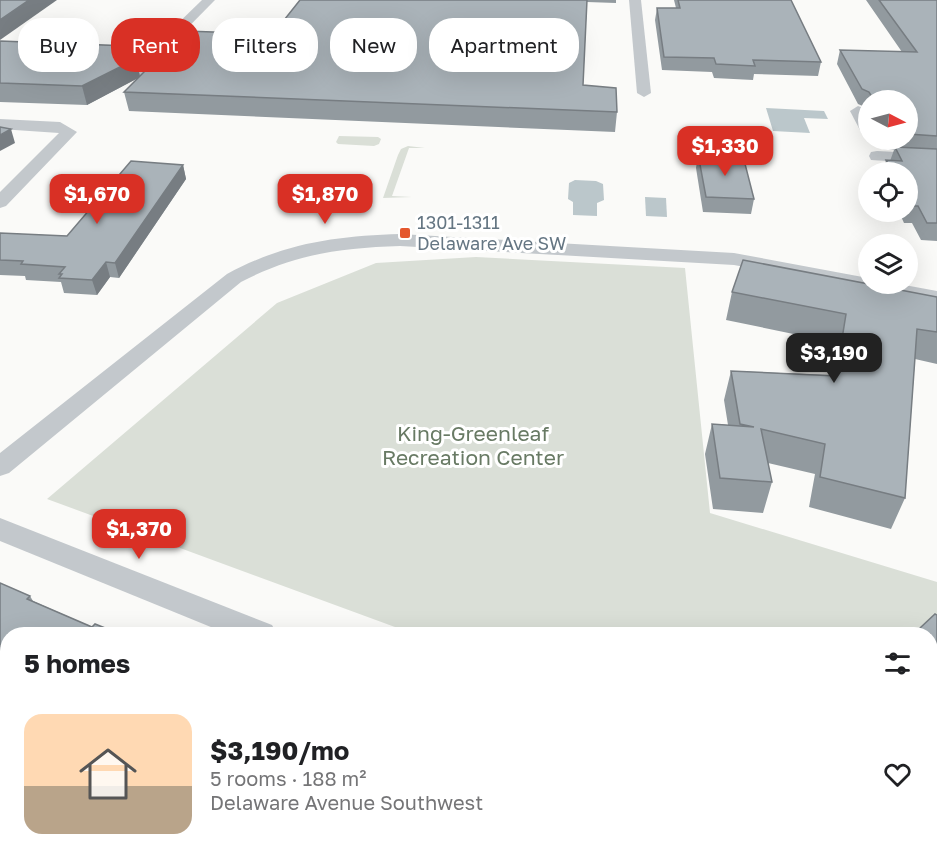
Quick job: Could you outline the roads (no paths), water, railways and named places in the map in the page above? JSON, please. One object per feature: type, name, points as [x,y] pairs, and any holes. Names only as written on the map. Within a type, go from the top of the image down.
[{"type":"street","points":[[191,18],[209,0]]},
{"type":"street","points":[[635,0],[644,93]]},
{"type":"street","points":[[0,124],[54,127],[67,129],[69,132],[0,202]]},
{"type":"street","points":[[877,150],[937,159]]},
{"type":"street","points":[[0,467],[228,282],[278,257],[328,244],[400,240],[734,259],[937,297]]},
{"type":"street","points":[[0,529],[244,627]]},
{"type":"place","name":"1301-1311 Delaware Ave SW","points":[[405,233]]},
{"type":"park label","name":"King-Greenleaf Recreation Center","points":[[473,446]]}]
